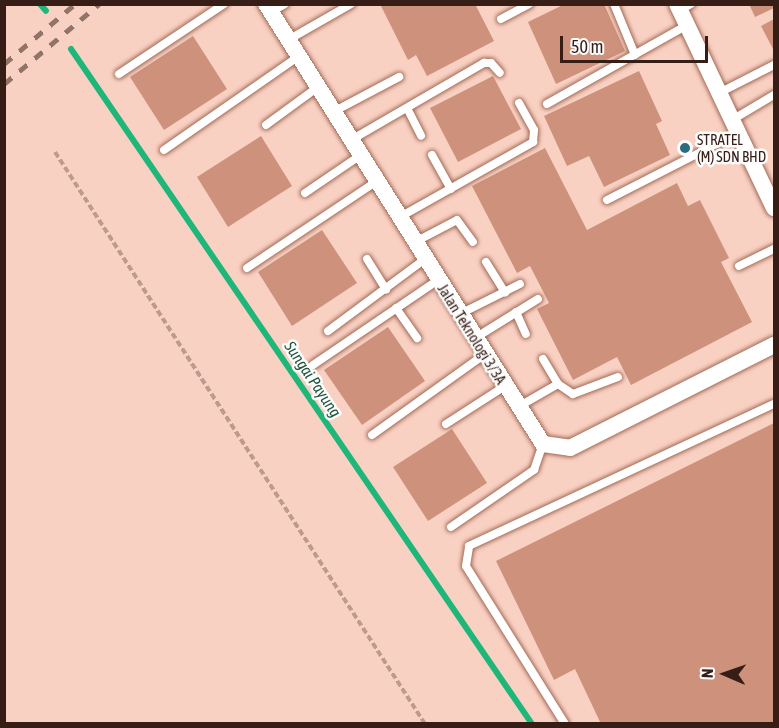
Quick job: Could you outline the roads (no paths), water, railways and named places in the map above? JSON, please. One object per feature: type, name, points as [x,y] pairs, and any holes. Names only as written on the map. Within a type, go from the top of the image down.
[{"type":"street","name":"Jalan Teknologi 3/3A","points":[[274,7],[288,40],[543,444]]},
{"type":"street","points":[[684,11],[719,93],[772,198]]},
{"type":"street","points":[[543,444],[570,448],[774,345]]},
{"type":"lane","points":[[119,74],[224,4]]},
{"type":"lane","points":[[288,40],[351,4]]},
{"type":"lane","points":[[501,19],[529,4]]},
{"type":"lane","points":[[614,4],[634,55]]},
{"type":"lane","points":[[547,104],[634,55],[684,11]]},
{"type":"lane","points":[[164,150],[299,56]]},
{"type":"lane","points":[[351,140],[484,63],[491,63],[500,73]]},
{"type":"lane","points":[[719,93],[774,65]]},
{"type":"lane","points":[[333,112],[399,77]]},
{"type":"lane","points":[[266,125],[318,87]]},
{"type":"lane","points":[[606,200],[735,126],[774,95]]},
{"type":"lane","points":[[399,218],[533,142],[534,130],[519,103]]},
{"type":"lane","points":[[406,108],[421,136]]},
{"type":"lane","points":[[305,193],[361,155]]},
{"type":"lane","points":[[432,155],[451,189]]},
{"type":"lane","points":[[247,268],[377,181]]},
{"type":"lane","points":[[415,243],[457,220],[473,242]]},
{"type":"lane","points":[[739,266],[774,249]]},
{"type":"lane","points":[[367,259],[386,289]]},
{"type":"lane","points":[[328,332],[425,259]]},
{"type":"lane","points":[[486,262],[505,292]]},
{"type":"lane","points":[[313,365],[438,280]]},
{"type":"lane","points":[[460,314],[520,284]]},
{"type":"lane","points":[[475,338],[537,299]]},
{"type":"lane","points":[[396,308],[417,338]]},
{"type":"lane","points":[[516,312],[526,334]]},
{"type":"lane","points":[[372,435],[485,354]]},
{"type":"lane","points":[[543,359],[558,384],[581,394],[618,376]]},
{"type":"lane","points":[[518,407],[558,384]]},
{"type":"lane","points":[[446,424],[505,386]]},
{"type":"lane","points":[[565,723],[466,566],[469,546],[774,404]]},
{"type":"lane","points":[[451,527],[534,470],[543,444]]},
{"type":"waterway","name":"Sungai Payung","points":[[40,4],[46,11]]},
{"type":"waterway","name":"Sungai Payung","points":[[71,49],[532,724]]},
{"type":"railway","points":[[4,64],[75,4]]},
{"type":"railway","points":[[4,84],[99,4]]},
{"type":"place","name":"STRATEL (M) SDN BHD","points":[[685,148]]}]
